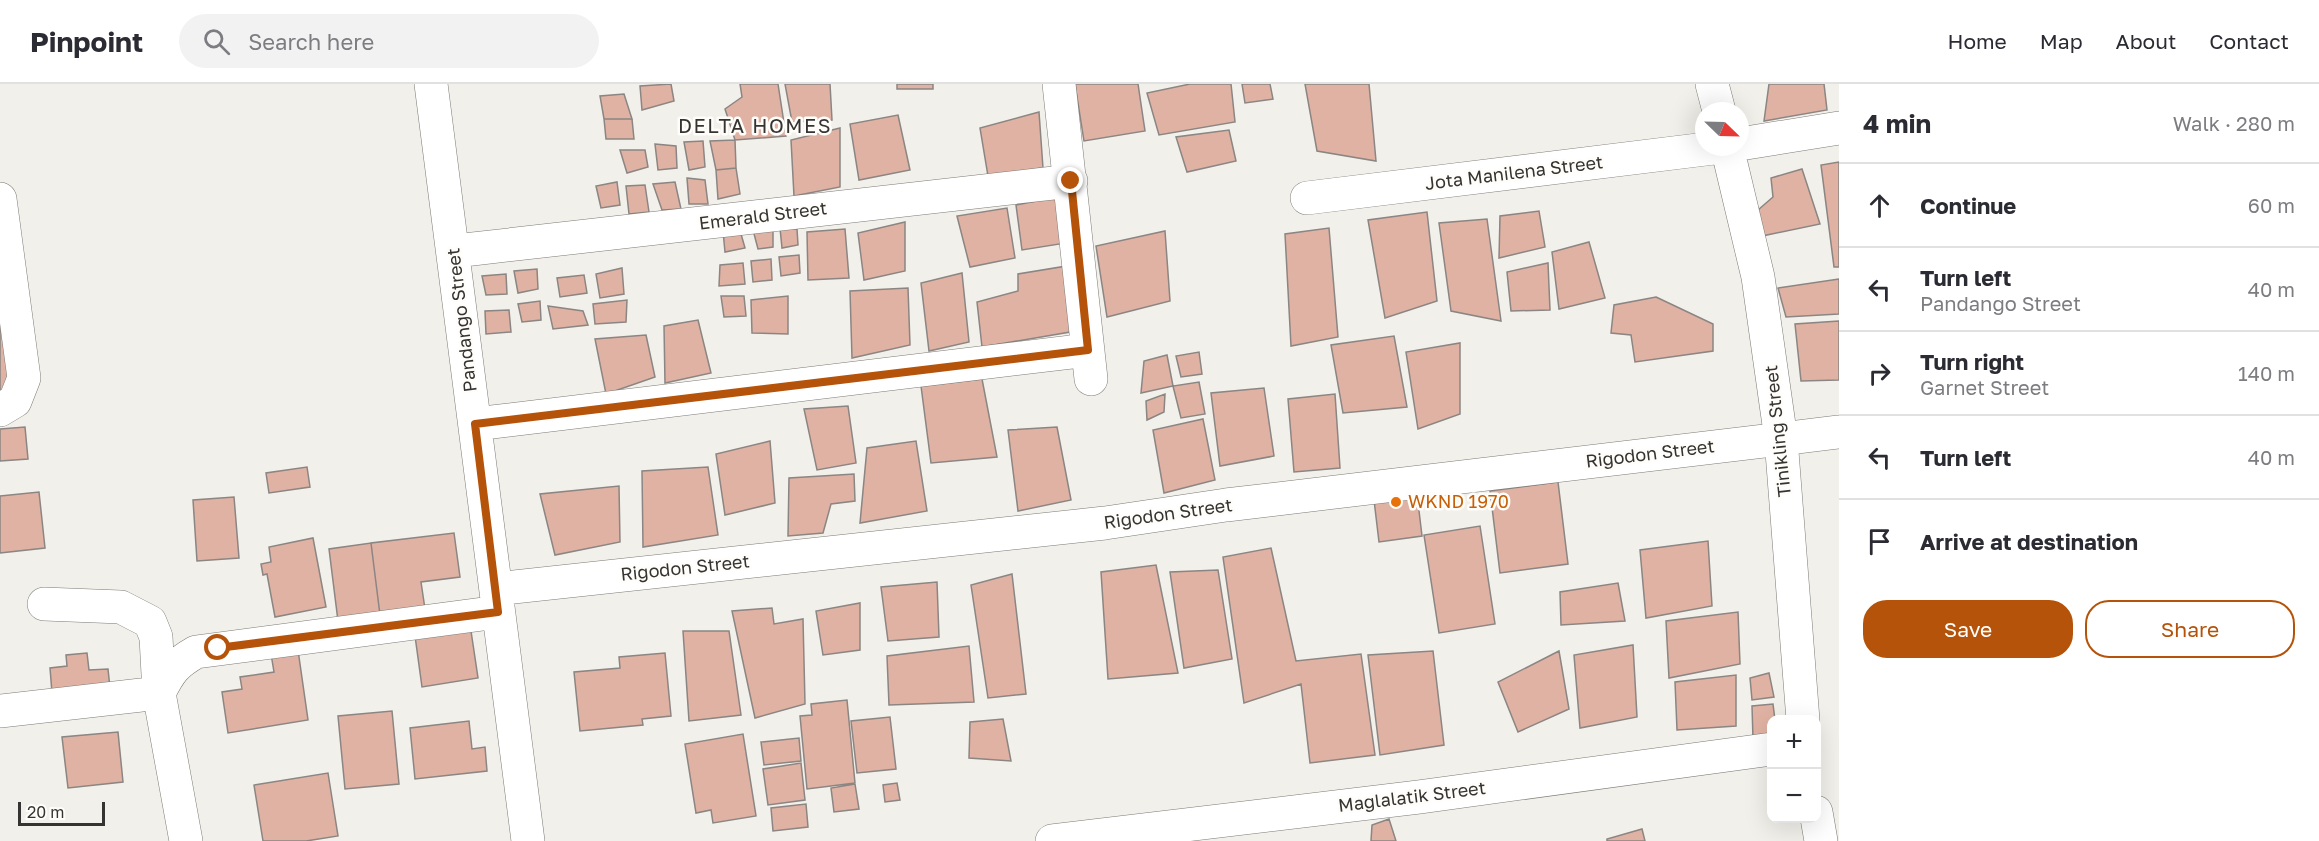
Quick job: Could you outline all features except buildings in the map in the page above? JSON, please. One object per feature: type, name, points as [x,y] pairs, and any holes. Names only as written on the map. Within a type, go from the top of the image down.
[{"type":"street","points":[[475,424],[1090,364],[1059,84]]},
{"type":"street","points":[[1712,84],[1717,102]]},
{"type":"street","name":"Pandango Street","points":[[437,85],[475,424],[528,841]]},
{"type":"street","points":[[1749,143],[1839,128]]},
{"type":"street","name":"Jota Manilena Street","points":[[1307,198],[1695,150]]},
{"type":"street","name":"Tinikling Street","points":[[1729,156],[1758,277],[1781,439],[1803,715]]},
{"type":"street","name":"Emerald Street","points":[[455,251],[1071,181]]},
{"type":"street","points":[[0,199],[4,263],[24,378],[7,405]]},
{"type":"street","name":"Rigodon Street","points":[[159,693],[169,673],[178,662],[196,652],[497,600],[1238,504],[1839,432]]},
{"type":"street","points":[[44,604],[121,607],[150,622],[156,638],[159,693],[186,841]]},
{"type":"street","points":[[0,711],[159,693]]},
{"type":"street","name":"Maglalatik Street","points":[[1052,841],[1419,797],[1767,750]]},
{"type":"street","points":[[1818,823],[1821,841]]},
{"type":"place","name":"WKND 1970","points":[[1396,502]]},
{"type":"district","name":"DELTA HOMES","points":[[755,126]]},
{"type":"route","points":[[218,648],[498,612],[475,424],[1088,350],[1071,181]]}]
